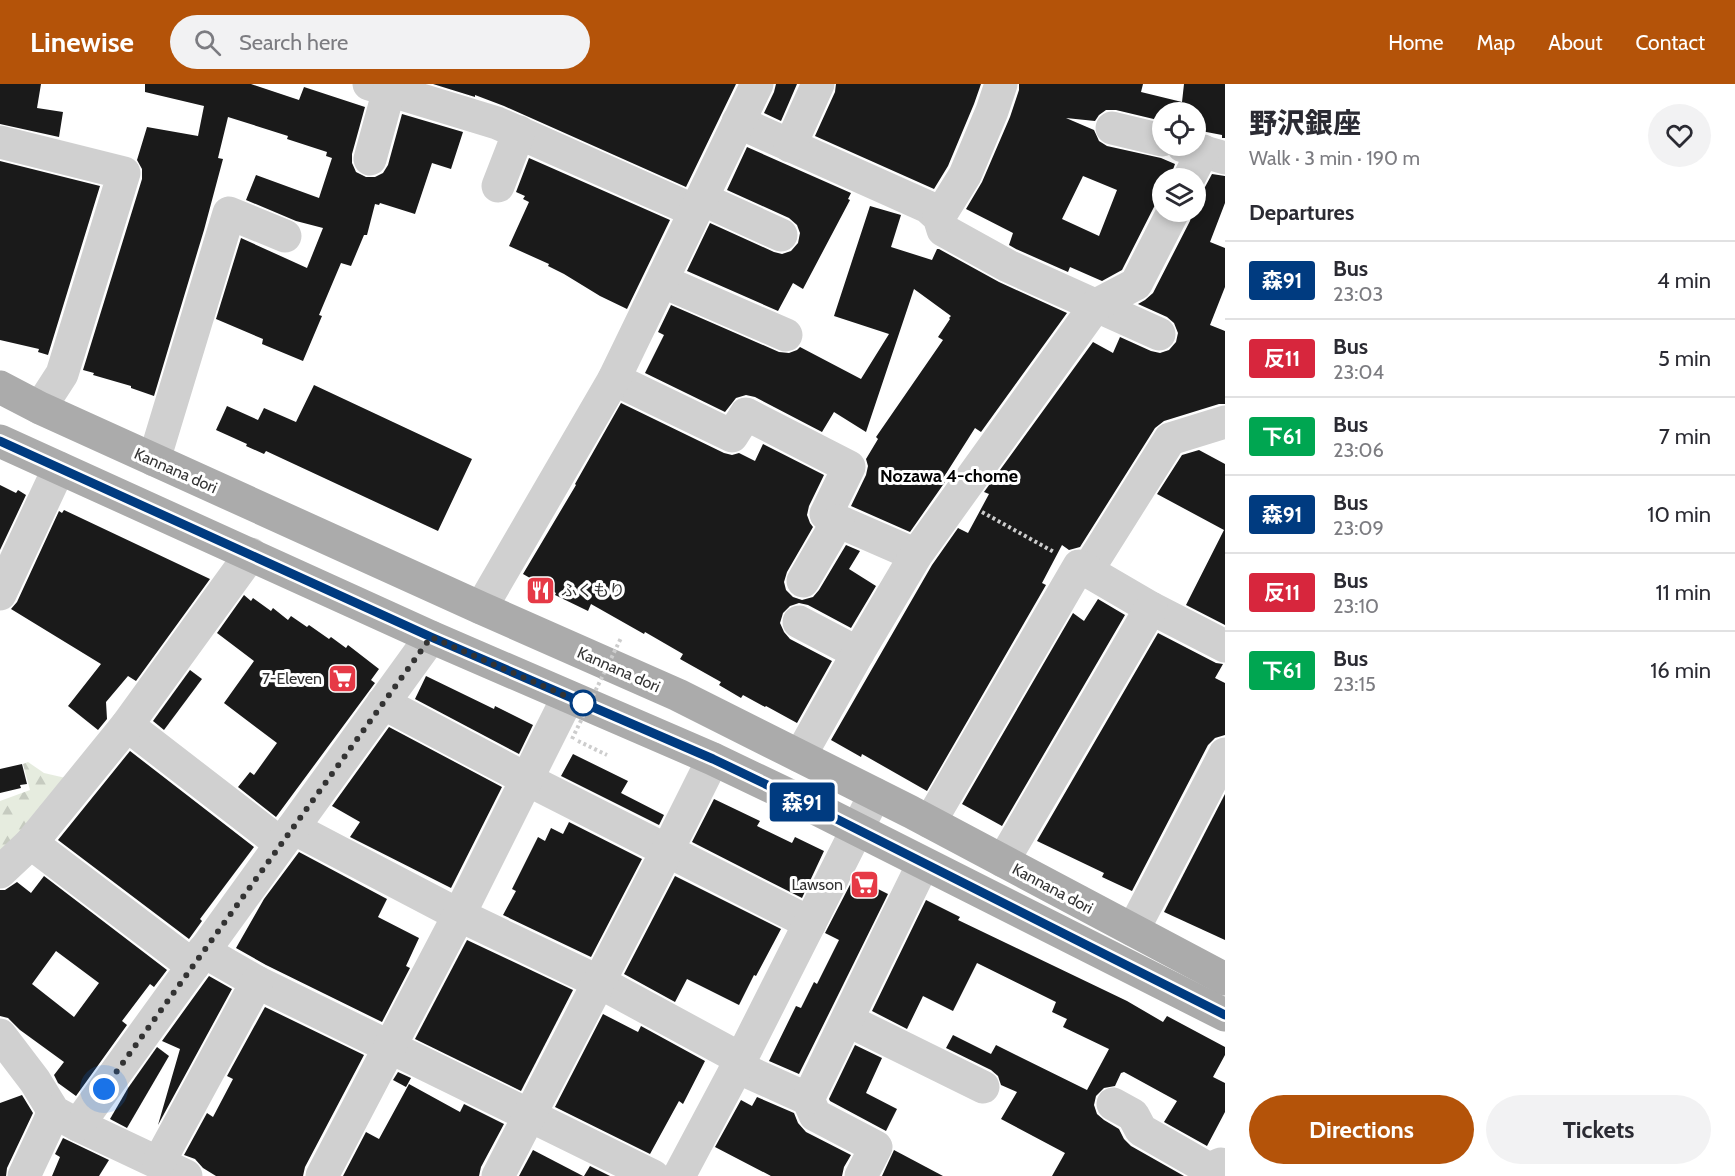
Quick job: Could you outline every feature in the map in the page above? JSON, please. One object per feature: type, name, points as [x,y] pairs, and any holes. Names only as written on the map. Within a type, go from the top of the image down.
[{"type":"main road","name":"Kannana dori","points":[[0,387],[40,408],[154,460],[678,695],[930,822],[1225,979]]},
{"type":"main road","points":[[0,441],[431,637],[713,759],[1225,1015]]},
{"type":"street","points":[[481,608],[614,379],[757,84]]},
{"type":"street","points":[[790,146],[818,84]]},
{"type":"street","points":[[939,217],[965,175],[1001,84]]},
{"type":"street","points":[[370,159],[379,87],[497,123],[699,205],[781,235]]},
{"type":"street","points":[[738,122],[928,207],[939,217],[943,230],[1008,266],[1159,334]]},
{"type":"street","points":[[1112,128],[1152,138]]},
{"type":"street","points":[[498,186],[519,132]]},
{"type":"street","points":[[0,142],[124,173],[62,374],[40,408]]},
{"type":"street","points":[[154,460],[229,213],[285,236]]},
{"type":"street","points":[[801,756],[916,555],[1096,305],[1136,284],[1168,222]]},
{"type":"street","points":[[662,281],[786,335]]},
{"type":"street","points":[[614,379],[732,436],[746,414],[849,467],[826,514],[838,522],[916,555]]},
{"type":"street","points":[[930,822],[1083,568],[1170,439],[1223,424]]},
{"type":"street","points":[[0,594],[59,468]]},
{"type":"street","points":[[803,581],[838,522]]},
{"type":"street","points":[[0,872],[31,843],[127,725],[251,554]]},
{"type":"street","points":[[1083,568],[1151,608],[1225,646]]},
{"type":"street","points":[[1004,861],[1151,608]]},
{"type":"street","points":[[799,622],[858,653]]},
{"type":"street","points":[[24,1176],[66,1118],[198,959],[431,637]]},
{"type":"street","points":[[322,1176],[459,915],[568,697]]},
{"type":"street","points":[[383,703],[528,780],[810,923]]},
{"type":"street","points":[[127,725],[287,836],[599,982],[739,1063],[808,1099],[815,1115],[876,1147],[861,1176]]},
{"type":"street","points":[[1132,930],[1225,754]]},
{"type":"street","points":[[498,1176],[713,759]]},
{"type":"street","points":[[679,1176],[739,1063],[874,794]]},
{"type":"street","points":[[31,843],[198,959],[257,982],[653,1176]]},
{"type":"street","points":[[808,1099],[922,864]]},
{"type":"street","points":[[0,1035],[35,1082],[66,1118],[172,1169],[257,982]]},
{"type":"street","points":[[847,1020],[983,1087]]},
{"type":"street","points":[[1113,1104],[1133,1115],[1141,1130],[1209,1169],[1224,1162]]},
{"type":"path","points":[[958,498],[1083,568]]},
{"type":"path","points":[[607,755],[572,739],[621,638]]},
{"type":"green space","points":[[28,762],[44,773],[70,779],[0,858],[0,801],[30,790],[23,764]]},
{"type":"building","points":[[0,84],[41,84],[37,108],[63,112],[59,137],[0,124]]},
{"type":"building","points":[[145,84],[251,84],[299,100],[304,87],[365,107],[352,154],[352,163],[356,172],[366,177],[375,177],[383,173],[388,165],[402,114],[463,132],[451,169],[432,163],[415,214],[380,203],[375,204],[367,235],[364,235],[351,266],[341,263],[303,361],[262,344],[263,339],[216,319],[241,238],[307,268],[323,228],[296,221],[246,200],[256,175],[319,198],[332,158],[326,156],[327,152],[287,139],[288,136],[228,117],[218,158],[223,159],[154,396],[83,370],[142,179],[142,169],[137,160],[147,127],[198,136],[204,106],[145,92]]},
{"type":"building","points":[[433,84],[736,84],[686,187],[504,106],[475,95],[475,97]]},
{"type":"building","points":[[776,84],[797,84],[781,121],[764,113]]},
{"type":"building","points":[[836,84],[981,84],[948,166],[934,189],[815,136],[835,92]]},
{"type":"building","points":[[1019,84],[1143,84],[1141,92],[1182,102],[1152,102],[1152,119],[1116,110],[1106,110],[1095,121],[1066,118],[1094,130],[1099,141],[1107,146],[1161,158],[1175,164],[1174,168],[1152,168],[1152,211],[1122,270],[1102,281],[1070,267],[1068,272],[1009,245],[1013,233],[966,209],[982,182],[1010,117]],"holes":[[[1083,176],[1117,190],[1099,236],[1062,219]]]},
{"type":"building","points":[[1184,84],[1225,84],[1225,138],[1222,138],[1222,135],[1206,132],[1206,102],[1182,102]]},
{"type":"building","points":[[747,147],[851,193],[848,199],[850,200],[803,289],[793,283],[778,311],[687,271],[710,223],[782,254],[791,251],[798,243],[800,233],[797,225],[789,218],[727,190]]},
{"type":"building","points":[[529,158],[670,220],[627,309],[548,266],[549,264],[509,246],[529,202],[523,199],[525,196],[516,192]]},
{"type":"building","points":[[0,161],[100,186],[48,355],[38,352],[39,349],[0,340]]},
{"type":"building","points":[[1212,174],[1225,176],[1225,203],[1210,242],[1225,248],[1225,287],[1210,325],[1225,331],[1225,404],[1164,421],[1155,428],[1080,547],[1069,550],[1062,545],[1042,583],[1046,585],[927,791],[862,754],[861,757],[831,740],[932,565],[958,528],[968,533],[989,494],[984,492],[1093,342],[1113,353],[1120,337],[1160,353],[1169,350],[1176,342],[1178,333],[1174,323],[1167,317],[1138,304],[1153,293],[1189,222],[1206,222],[1206,185]]},
{"type":"building","points":[[870,206],[901,215],[891,247],[932,260],[939,249],[999,282],[1067,313],[981,432],[975,428],[942,480],[945,482],[910,532],[851,506],[866,475],[868,466],[866,459],[878,439],[876,437],[943,340],[938,337],[951,316],[914,289],[866,432],[834,412],[822,432],[755,397],[746,395],[736,398],[725,412],[645,373],[664,335],[658,332],[671,305],[779,352],[789,353],[800,347],[861,379],[889,334],[834,316]]},
{"type":"building","points":[[314,385],[472,459],[438,531],[266,451],[264,454],[246,446],[247,444],[216,430],[227,406],[258,420],[264,408],[296,422]]},
{"type":"building","points":[[621,403],[724,453],[732,455],[739,453],[755,461],[763,444],[824,475],[807,515],[813,527],[787,572],[784,582],[786,590],[793,597],[802,600],[813,597],[846,545],[860,551],[849,569],[876,586],[851,628],[808,605],[799,603],[790,606],[783,613],[780,623],[790,639],[832,661],[797,723],[743,695],[741,698],[719,685],[721,682],[680,659],[683,654],[645,632],[644,634],[591,604],[588,611],[555,595],[556,593],[523,574]]},
{"type":"building","points":[[1199,450],[1225,464],[1225,625],[1186,605],[1224,530],[1157,494],[1182,455]]},
{"type":"building","points":[[0,485],[26,495],[0,550]]},
{"type":"building","points":[[64,510],[210,579],[136,681],[128,676],[106,702],[107,719],[98,730],[68,706],[101,664],[11,609],[17,602],[59,511],[62,513]]},
{"type":"building","points":[[244,595],[251,601],[253,598],[271,611],[273,608],[288,620],[291,616],[307,627],[309,625],[346,648],[348,645],[379,669],[371,680],[375,683],[276,817],[238,787],[250,772],[254,775],[277,743],[224,703],[254,661],[217,633]]},
{"type":"building","points":[[1098,599],[1125,615],[1002,826],[962,804],[1073,613],[1084,621]]},
{"type":"building","points":[[1158,633],[1216,663],[1223,664],[1215,678],[1225,683],[1225,735],[1215,738],[1208,745],[1132,891],[1102,877],[1104,873],[1037,841]]},
{"type":"building","points":[[190,670],[202,679],[164,730],[153,721]]},
{"type":"building","points":[[426,676],[533,725],[519,754],[415,699]]},
{"type":"building","points":[[389,727],[502,787],[451,888],[350,837],[360,822],[332,806]]},
{"type":"building","points":[[130,751],[254,847],[200,919],[202,921],[189,939],[58,840]]},
{"type":"building","points":[[573,754],[628,781],[621,793],[664,815],[659,825],[561,776]]},
{"type":"building","points":[[22,764],[27,784],[20,785],[21,788],[0,793],[0,769]]},
{"type":"building","points":[[1225,794],[1225,940],[1164,912]]},
{"type":"building","points":[[714,799],[760,821],[757,826],[792,843],[795,837],[824,851],[802,898],[692,842]]},
{"type":"building","points":[[569,822],[642,859],[591,957],[503,915],[516,891],[512,889],[538,837],[545,841],[551,828],[563,834]]},
{"type":"building","points":[[299,852],[387,899],[378,917],[419,938],[406,966],[410,968],[382,1022],[236,948],[264,899]]},
{"type":"building","points":[[44,876],[167,970],[154,987],[150,984],[122,1021],[127,1025],[76,1096],[58,1083],[54,1075],[64,1062],[20,1030],[8,1018],[0,1016],[0,890],[5,890],[17,882],[31,893]],"holes":[[[56,951],[99,983],[74,1017],[32,984]]]},
{"type":"building","points":[[675,876],[781,929],[739,1005],[687,979],[675,1002],[624,974]]},
{"type":"building","points":[[854,877],[888,894],[799,1074],[769,1061],[796,1006],[801,1008],[814,982],[817,984],[839,940],[825,933]]},
{"type":"building","points":[[926,900],[960,917],[958,920],[1127,1001],[1163,1022],[1167,1016],[1225,1047],[1225,1055],[1213,1077],[1225,1083],[1225,1112],[1207,1146],[1164,1122],[1177,1101],[1124,1072],[1121,1073],[1115,1086],[1104,1088],[1096,1096],[1094,1105],[1097,1114],[1119,1129],[1131,1146],[1184,1176],[1052,1176],[1065,1153],[1001,1119],[1017,1092],[1001,1085],[998,1076],[991,1070],[946,1048],[953,1035],[991,1054],[996,1045],[1087,1090],[1109,1049],[1063,1027],[1067,1019],[1052,1012],[1056,1002],[977,963],[953,1011],[923,996],[907,1029],[872,1011]]},
{"type":"building","points":[[467,940],[573,990],[521,1091],[415,1039]]},
{"type":"building","points":[[209,976],[232,989],[158,1125],[180,1049],[162,1041]]},
{"type":"building","points":[[265,1007],[364,1055],[305,1167],[303,1176],[216,1176],[203,1168],[195,1159],[184,1155],[207,1113],[213,1117],[233,1079],[227,1076]]},
{"type":"building","points":[[603,1014],[638,1032],[641,1026],[705,1061],[683,1104],[679,1101],[650,1154],[555,1107]]},
{"type":"building","points":[[855,1045],[882,1058],[866,1093],[897,1109],[886,1131],[829,1099]]},
{"type":"building","points":[[157,1047],[169,1056],[127,1128],[110,1119],[128,1088]]},
{"type":"building","points":[[398,1072],[411,1078],[406,1087],[393,1080]]},
{"type":"building","points":[[409,1084],[460,1112],[464,1104],[504,1124],[481,1167],[479,1176],[343,1176],[366,1132],[379,1139]]},
{"type":"building","points":[[22,1095],[33,1113],[7,1168],[6,1176],[0,1176],[0,1103]]},
{"type":"building","points":[[757,1097],[794,1113],[798,1123],[806,1132],[851,1155],[842,1176],[771,1176],[715,1147],[741,1100],[752,1106]]},
{"type":"building","points":[[63,1138],[109,1160],[99,1176],[52,1176],[60,1157],[55,1154]]},
{"type":"building","points":[[533,1150],[583,1176],[519,1176]]},
{"type":"building","points":[[894,1150],[943,1176],[882,1176]]},
{"type":"building","points":[[590,1166],[610,1176],[584,1176]]},
{"type":"bus line","name":"森91","points":[[0,441],[431,637],[713,759],[1225,1015]]},
{"type":"place","name":"ふくもり","points":[[540,590]]},
{"type":"place","name":"7-Eleven","points":[[343,678]]},
{"type":"place","name":"Lawson","points":[[864,884]]},
{"type":"district","name":"Nozawa 4-chome","points":[[949,476]]},
{"type":"route","points":[[104,1089],[431,637],[589,706],[583,703]]}]
